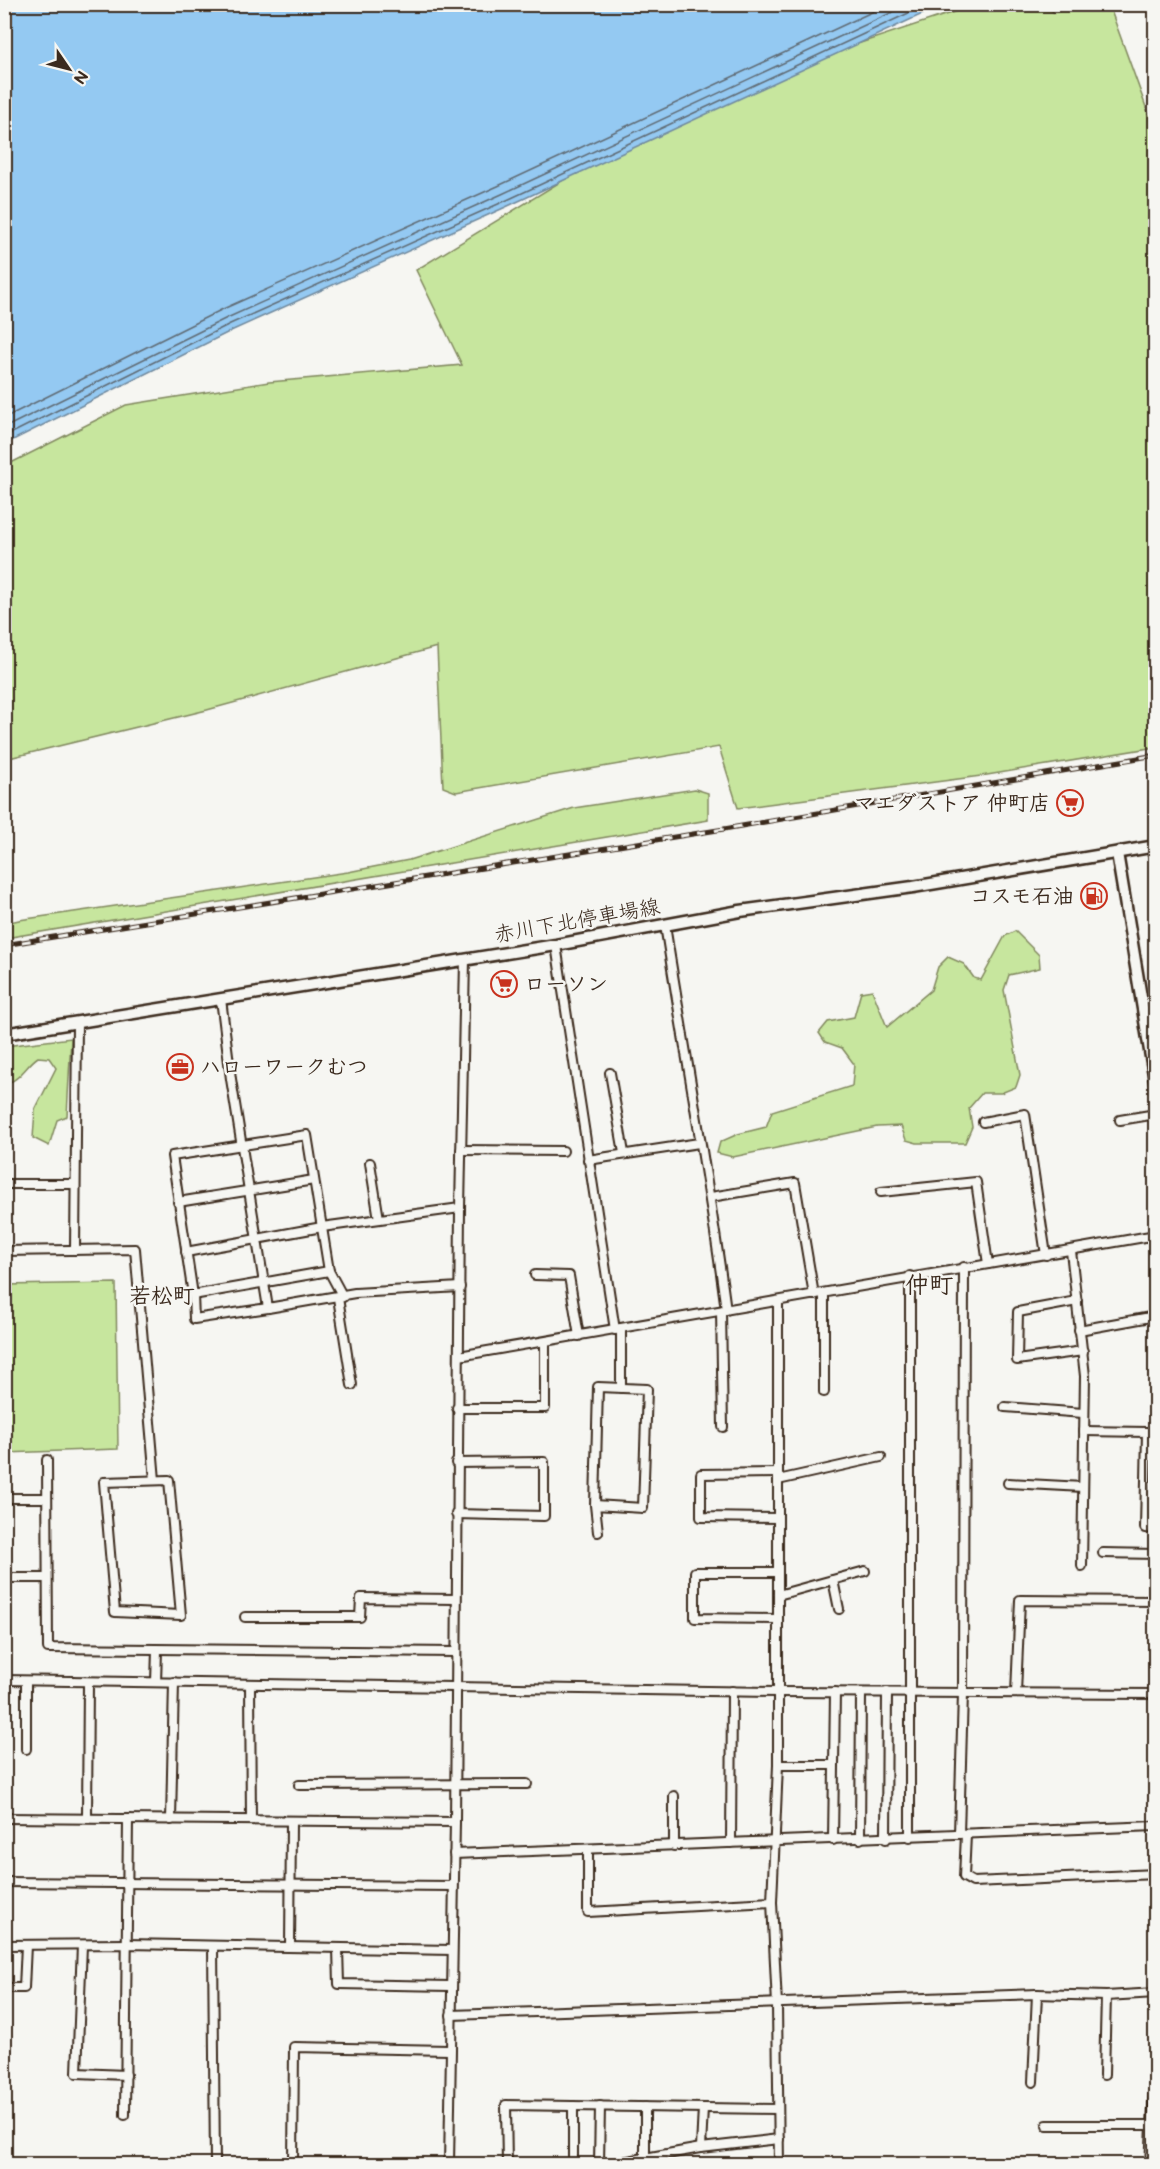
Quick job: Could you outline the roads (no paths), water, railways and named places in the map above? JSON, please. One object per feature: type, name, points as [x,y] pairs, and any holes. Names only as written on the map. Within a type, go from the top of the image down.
[{"type":"main road","name":"赤川下北停車場線","points":[[4,1034],[556,945],[740,911],[913,887],[1155,846]]},
{"type":"main road","points":[[1117,853],[1155,1087]]},
{"type":"street","points":[[666,925],[699,1143],[711,1197],[723,1310],[723,1427]]},
{"type":"street","points":[[556,945],[588,1161],[618,1329],[621,1388]]},
{"type":"street","points":[[449,2164],[450,1986],[455,1822],[456,1463],[465,960]]},
{"type":"street","points":[[221,999],[248,1191],[268,1308]]},
{"type":"street","points":[[75,1250],[77,1022]]},
{"type":"street","points":[[610,1073],[624,1153]]},
{"type":"street","points":[[983,1122],[1025,1114],[1046,1255]]},
{"type":"street","points":[[1120,1120],[1155,1114]]},
{"type":"street","points":[[352,1385],[340,1297],[328,1271],[307,1135],[172,1156],[193,1295],[194,1319],[340,1297],[356,1293],[460,1287]]},
{"type":"street","points":[[588,1161],[624,1153],[699,1143]]},
{"type":"street","points":[[461,1150],[563,1151]]},
{"type":"street","points":[[370,1163],[379,1219]]},
{"type":"street","points":[[178,1202],[314,1180]]},
{"type":"street","points":[[881,1192],[976,1182],[988,1264]]},
{"type":"street","points":[[711,1197],[795,1183],[814,1295]]},
{"type":"street","points":[[4,1184],[75,1184]]},
{"type":"street","points":[[186,1252],[322,1227],[460,1208]]},
{"type":"street","points":[[459,1356],[814,1295],[910,1276],[1155,1236]]},
{"type":"street","points":[[4,1251],[135,1249],[156,1480]]},
{"type":"street","points":[[1071,1251],[1083,1351],[1082,1566]]},
{"type":"street","points":[[964,1267],[962,1834],[964,1876],[973,1882],[1155,1874]]},
{"type":"street","points":[[193,1295],[328,1271]]},
{"type":"street","points":[[535,1275],[569,1276],[579,1336]]},
{"type":"street","points":[[910,1276],[910,1837]]},
{"type":"street","points":[[824,1293],[824,1392]]},
{"type":"street","points":[[778,1301],[778,1765],[772,1902],[777,2005],[779,2164]]},
{"type":"street","points":[[1077,1302],[1018,1312],[1017,1360],[1083,1351]]},
{"type":"street","points":[[1079,1330],[1155,1316]]},
{"type":"street","points":[[457,1407],[545,1408],[545,1342]]},
{"type":"street","points":[[595,1505],[643,1508],[647,1389],[598,1387],[595,1505],[598,1532]]},
{"type":"street","points":[[1005,1407],[1083,1413]]},
{"type":"street","points":[[1084,1431],[1148,1432],[1145,1528],[1155,1528]]},
{"type":"street","points":[[778,1518],[701,1517],[701,1474],[778,1477],[881,1457]]},
{"type":"street","points":[[48,1460],[46,1498],[48,1648],[455,1652]]},
{"type":"street","points":[[456,1463],[544,1462],[544,1516],[456,1514]]},
{"type":"street","points":[[156,1480],[169,1480],[181,1615],[115,1612],[104,1482],[156,1480]]},
{"type":"street","points":[[1008,1483],[1083,1487]]},
{"type":"street","points":[[4,1498],[46,1498]]},
{"type":"street","points":[[1103,1552],[1155,1554]]},
{"type":"street","points":[[778,1594],[865,1571]]},
{"type":"street","points":[[778,1572],[695,1572],[695,1618],[778,1619]]},
{"type":"street","points":[[4,1578],[47,1578]]},
{"type":"street","points":[[833,1580],[838,1609]]},
{"type":"street","points":[[245,1617],[360,1617],[361,1598],[456,1599]]},
{"type":"street","points":[[1016,1693],[1020,1600],[1155,1601]]},
{"type":"street","points":[[156,1682],[157,1650]]},
{"type":"street","points":[[4,1680],[778,1692],[1155,1694]]},
{"type":"street","points":[[26,1681],[26,1749]]},
{"type":"street","points":[[171,1820],[174,1682]]},
{"type":"street","points":[[87,1818],[88,1683]]},
{"type":"street","points":[[250,1685],[251,1820]]},
{"type":"street","points":[[731,1843],[732,1691]]},
{"type":"street","points":[[833,1840],[835,1692]]},
{"type":"street","points":[[886,1839],[887,1692]]},
{"type":"street","points":[[860,1839],[861,1693]]},
{"type":"street","points":[[778,1765],[833,1765]]},
{"type":"street","points":[[298,1785],[527,1784]]},
{"type":"street","points":[[674,1796],[674,1846]]},
{"type":"street","points":[[4,1818],[455,1822]]},
{"type":"street","points":[[125,2115],[128,1819]]},
{"type":"street","points":[[290,1947],[291,1822]]},
{"type":"street","points":[[454,1854],[886,1839],[1155,1826]]},
{"type":"street","points":[[588,1850],[588,1912],[772,1902]]},
{"type":"street","points":[[4,1882],[453,1886]]},
{"type":"street","points":[[4,1945],[127,1944],[452,1950]]},
{"type":"street","points":[[4,1988],[24,1988],[26,1945]]},
{"type":"street","points":[[82,1945],[77,2073],[126,2075]]},
{"type":"street","points":[[213,1946],[215,2164]]},
{"type":"street","points":[[338,1948],[339,1984],[450,1986]]},
{"type":"street","points":[[451,2015],[1037,1994],[1106,1996],[1155,1993]]},
{"type":"street","points":[[1033,2082],[1037,1994]]},
{"type":"street","points":[[1104,2074],[1106,1996]]},
{"type":"street","points":[[293,2164],[294,2047],[449,2050]]},
{"type":"street","points":[[1150,2164],[1155,2052]]},
{"type":"street","points":[[507,2164],[506,2105],[778,2109]]},
{"type":"street","points":[[573,2106],[573,2164]]},
{"type":"street","points":[[599,2164],[600,2106]]},
{"type":"street","points":[[645,2107],[645,2158]]},
{"type":"street","points":[[701,2148],[703,2108]]},
{"type":"street","points":[[1047,2125],[1151,2125]]},
{"type":"street","points":[[612,2164],[701,2148],[778,2139]]},
{"type":"water","points":[[5,4],[942,5],[508,206],[233,330],[5,444]]},
{"type":"railway","points":[[4,945],[724,829],[1156,755]]},
{"type":"place","name":"マエダストア 仲町店","points":[[1070,803]]},
{"type":"place","name":"コスモ石油","points":[[1094,896]]},
{"type":"place","name":"ローソン","points":[[504,984]]},
{"type":"place","name":"ハローワークむつ","points":[[180,1067]]},
{"type":"district","name":"仲町","points":[[929,1285]]},
{"type":"district","name":"若松町","points":[[162,1296]]}]
